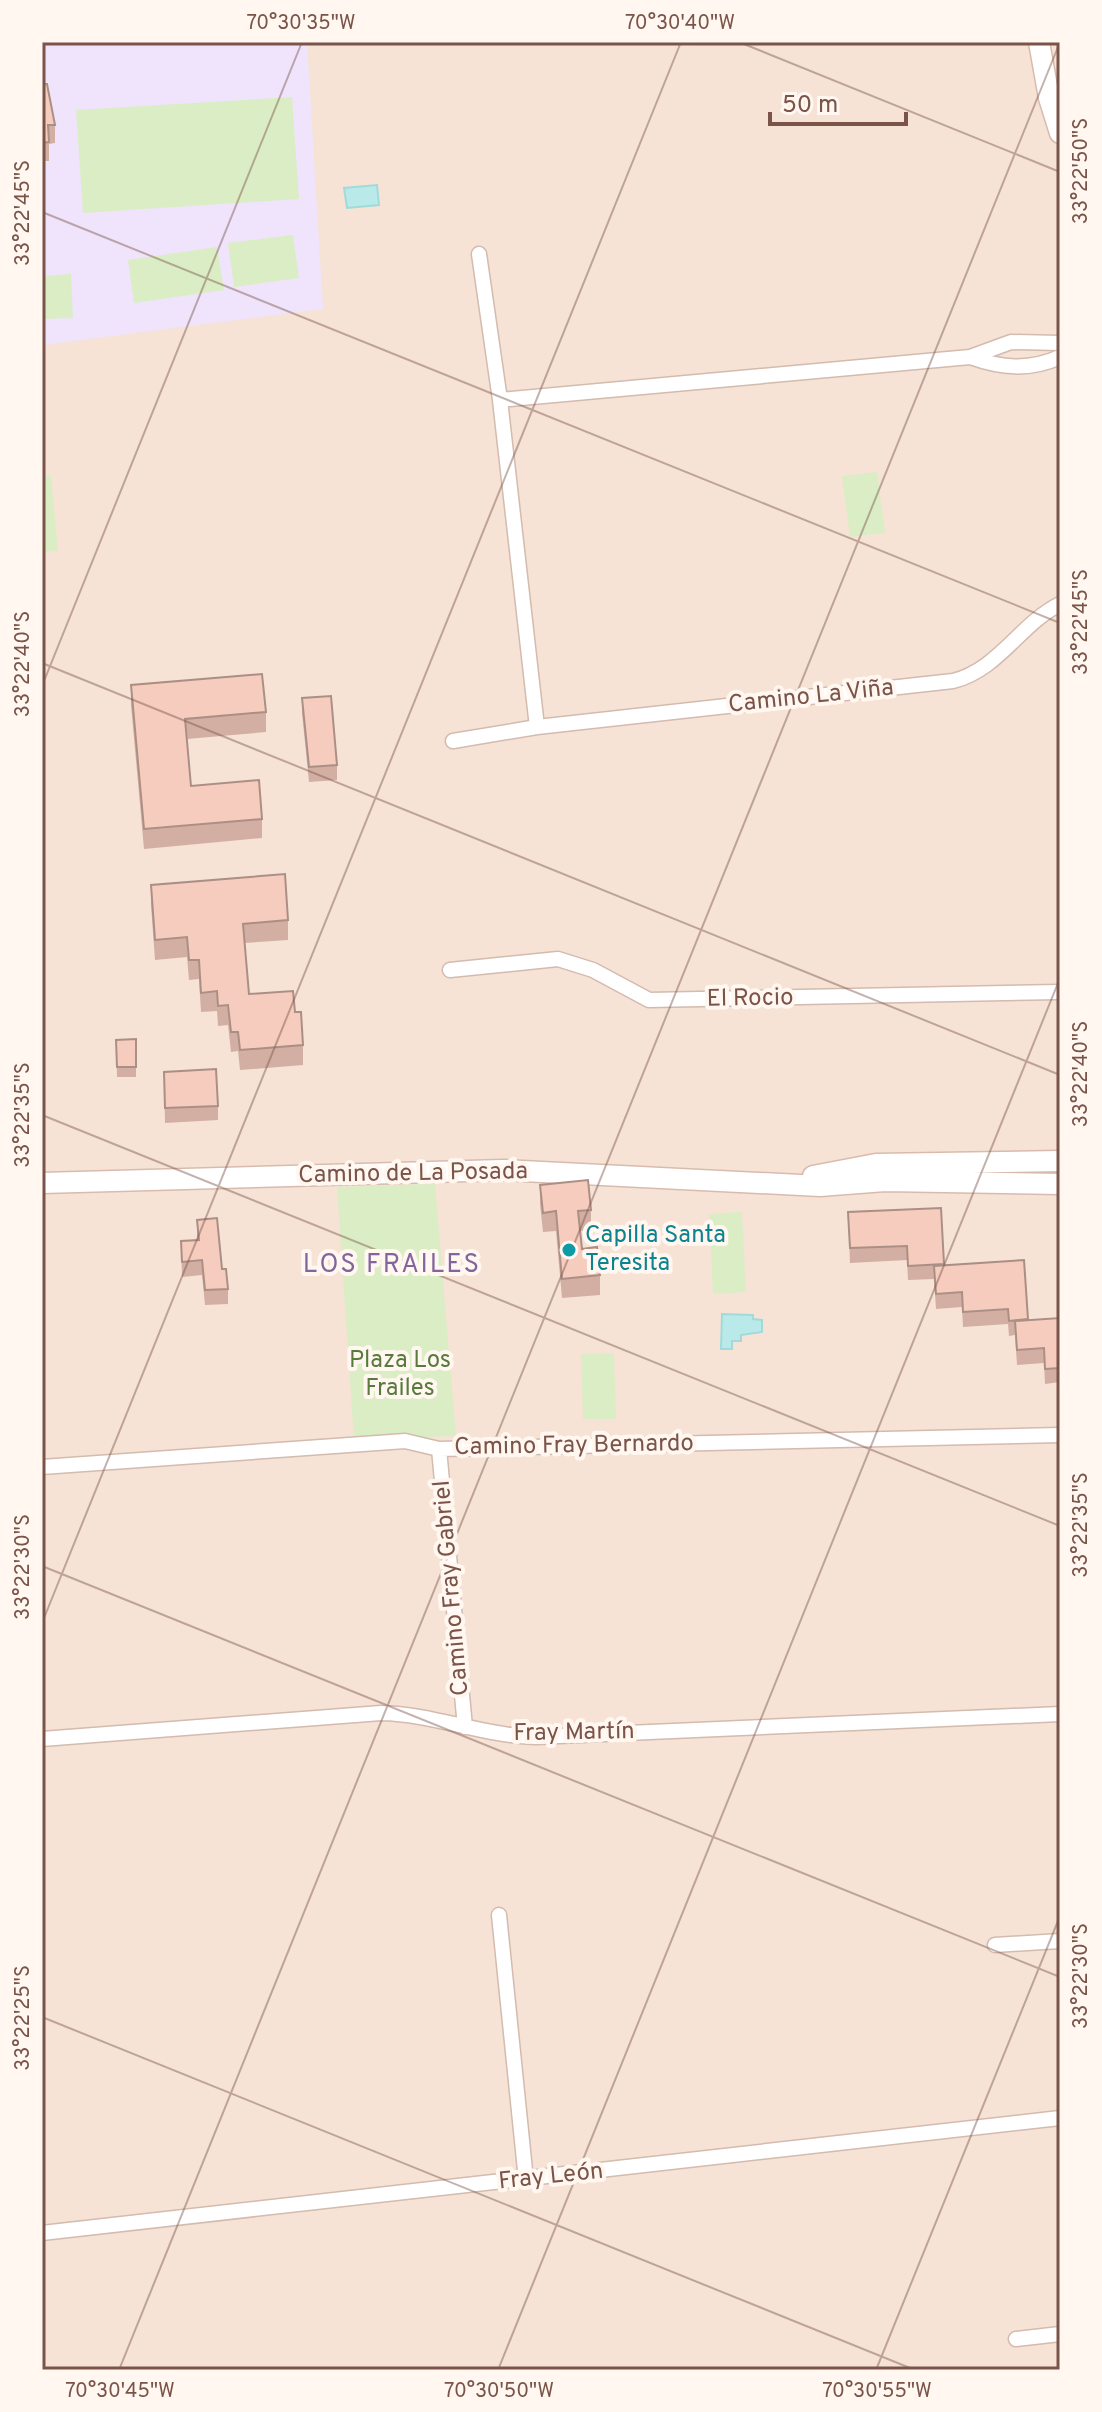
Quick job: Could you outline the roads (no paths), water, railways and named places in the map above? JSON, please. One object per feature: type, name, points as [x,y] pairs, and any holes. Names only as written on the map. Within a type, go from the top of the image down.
[{"type":"street","points":[[1039,42],[1049,98],[1060,133]]},
{"type":"street","points":[[479,254],[500,400],[537,727]]},
{"type":"street","points":[[500,400],[970,357],[1011,342],[1060,343]]},
{"type":"street","points":[[970,357],[1013,368],[1036,366],[1060,357]]},
{"type":"street","name":"Camino La Viña","points":[[453,741],[537,727],[961,679],[987,666],[1045,613],[1060,604]]},
{"type":"street","name":"El Rocio","points":[[450,970],[558,959],[585,967],[649,1000],[1060,992]]},
{"type":"street","name":"Camino de La Posada","points":[[783,1185],[876,1164],[1060,1161]]},
{"type":"street","name":"Camino de La Posada","points":[[42,1183],[503,1170],[783,1185],[885,1181],[1060,1184]]},
{"type":"street","name":"Camino Fray Bernardo","points":[[42,1467],[405,1441],[439,1449],[1060,1435]]},
{"type":"street","name":"Camino Fray Gabriel","points":[[439,1449],[465,1727]]},
{"type":"street","name":"Fray Martín","points":[[42,1739],[381,1713],[414,1715],[465,1727],[536,1737],[1060,1714]]},
{"type":"street","points":[[499,1915],[526,2180]]},
{"type":"street","points":[[995,1945],[1060,1941]]},
{"type":"street","name":"Fray León","points":[[42,2233],[1060,2118]]},
{"type":"street","points":[[1016,2339],[1060,2334]]},
{"type":"water","points":[[377,185],[379,205],[347,208],[344,188]]},
{"type":"water","points":[[722,1314],[753,1315],[753,1319],[762,1320],[762,1332],[741,1335],[741,1341],[732,1341],[732,1349],[721,1349]]},
{"type":"place","name":"Capilla Santa Teresita","points":[[569,1250]]},
{"type":"district","name":"LOS FRAILES","points":[[392,1265]]},
{"type":"park label","name":"Plaza Los Frailes","points":[[400,1375]]}]
